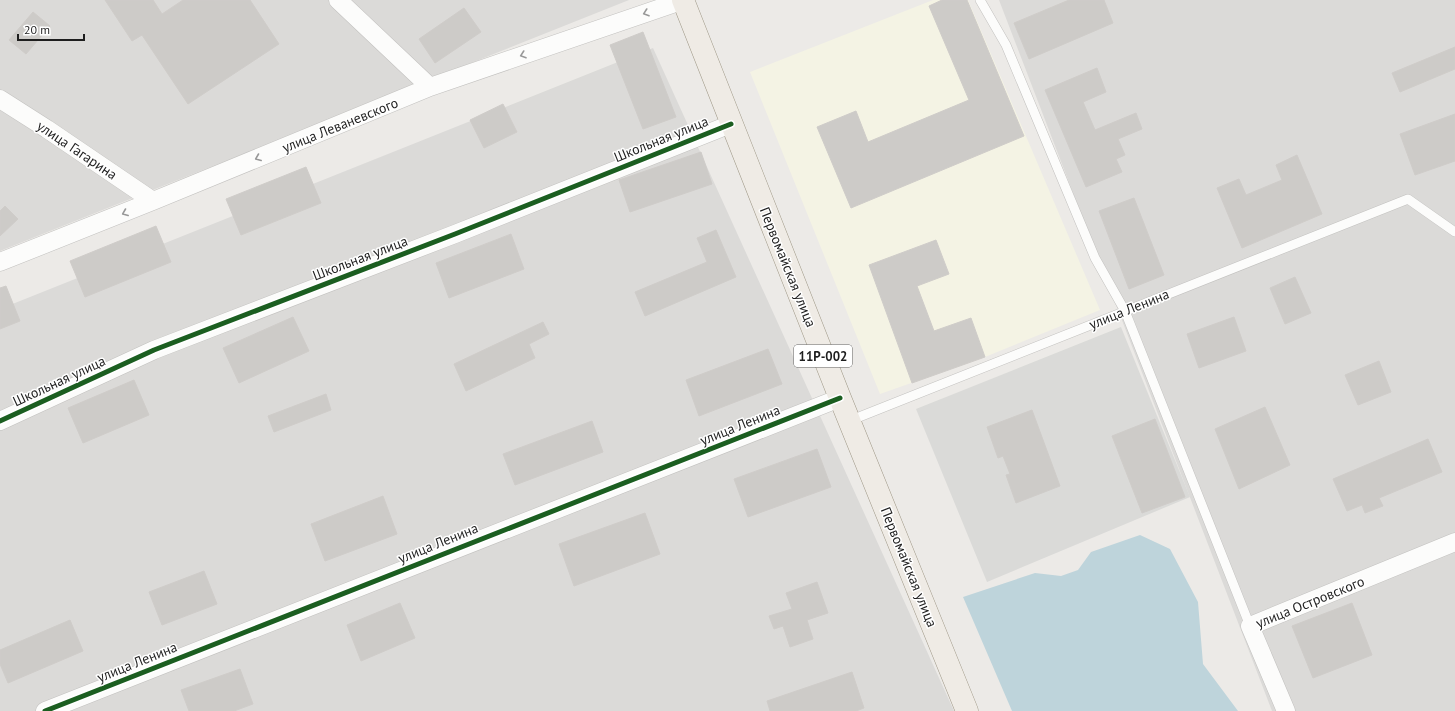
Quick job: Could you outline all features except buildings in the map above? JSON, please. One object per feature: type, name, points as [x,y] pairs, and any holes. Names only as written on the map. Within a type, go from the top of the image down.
[{"type":"main road","name":"Первомайская улица","points":[[683,0],[849,421],[967,711]]},
{"type":"street","points":[[338,0],[430,87]]},
{"type":"street","name":"улица Леваневского","points":[[0,262],[430,87],[683,0]]},
{"type":"street","name":"улица Гагарина","points":[[0,99],[153,201]]},
{"type":"street","name":"Школьная улица","points":[[0,421],[154,350],[455,234],[731,124]]},
{"type":"street","name":"улица Ленина","points":[[45,711],[840,398]]},
{"type":"street","name":"улица Островского","points":[[1286,711],[1250,626],[1455,542]]},
{"type":"lane","points":[[980,0],[1006,45],[1095,258],[1125,311],[1250,626]]},
{"type":"lane","name":"улица Ленина","points":[[849,421],[1408,199],[1455,232]]},
{"type":"shaded area","points":[[0,0],[629,0],[0,251]]},
{"type":"shaded area","points":[[933,0],[968,0],[1100,310],[985,357],[880,394],[750,72]]},
{"type":"shaded area","points":[[999,0],[1455,0],[1455,711],[1272,711]]},
{"type":"shaded area","points":[[653,48],[954,711],[0,711],[0,309]]},
{"type":"shaded area","points":[[1121,327],[1190,497],[987,582],[916,409]]},
{"type":"water","points":[[1140,535],[1170,549],[1198,602],[1203,664],[1238,711],[1012,711],[963,597],[1035,573],[1061,576],[1078,570],[1091,552]]},
{"type":"cycle path","points":[[0,421],[154,350],[455,234],[731,124]]},
{"type":"cycle path","points":[[45,711],[840,398]]}]
